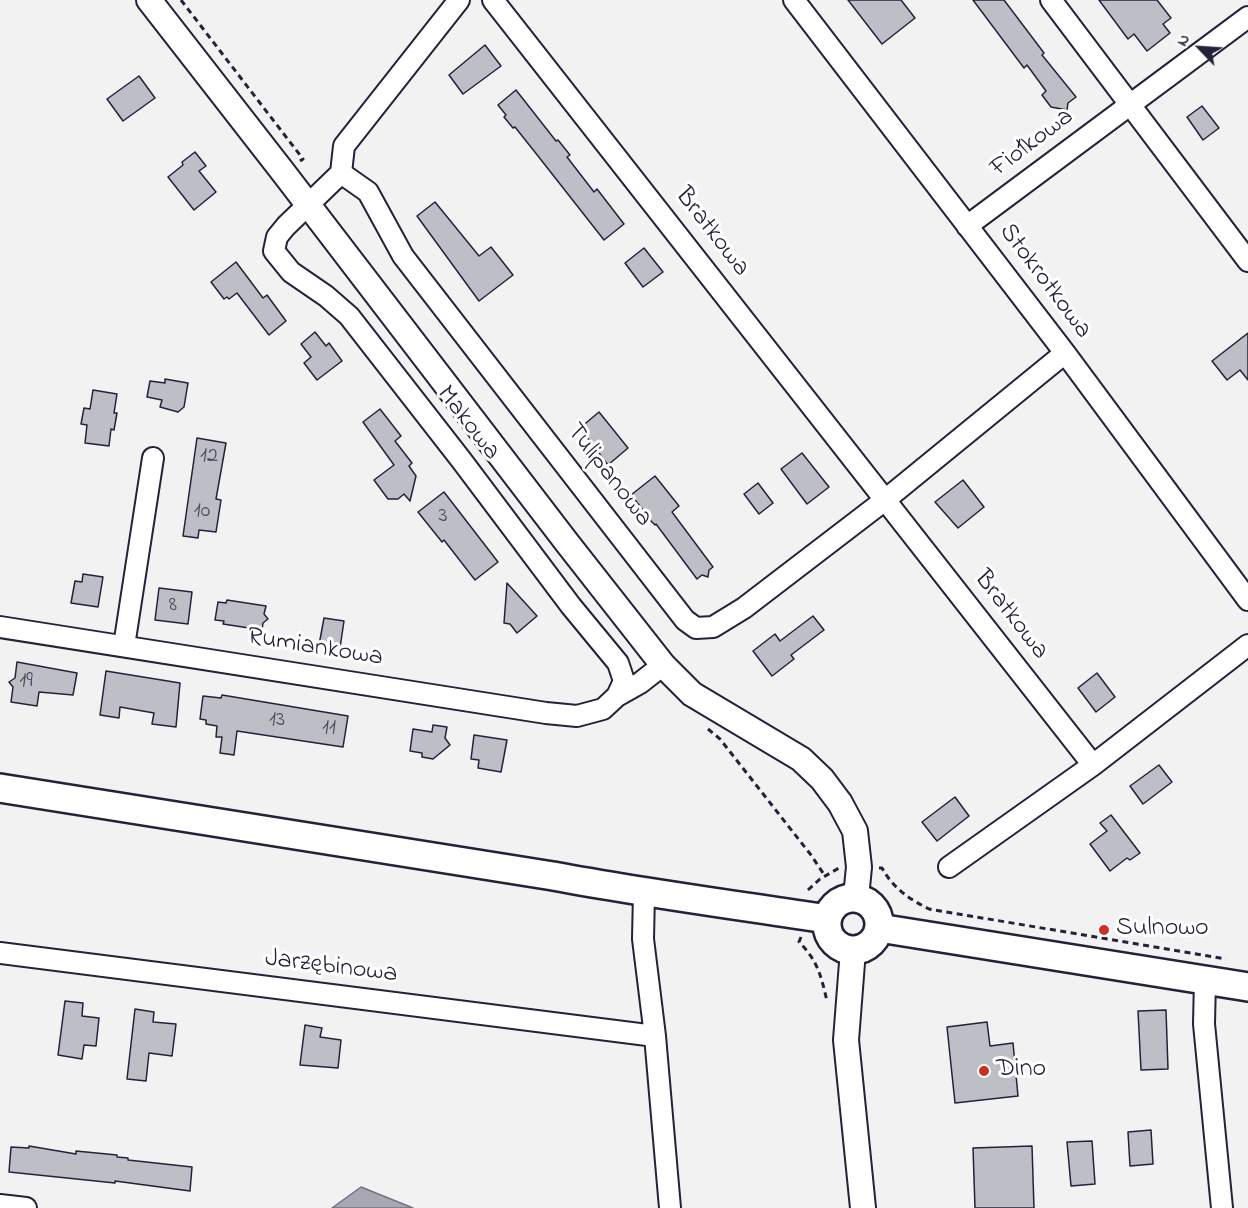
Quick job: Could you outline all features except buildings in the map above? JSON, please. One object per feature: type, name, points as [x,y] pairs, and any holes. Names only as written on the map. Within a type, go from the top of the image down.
[{"type":"main road","points":[[0,788],[541,874],[644,893],[827,919]]},
{"type":"main road","points":[[855,897],[871,904],[876,911],[879,928],[873,941],[860,949],[844,949],[830,937],[827,919],[834,905],[855,897]]},
{"type":"main road","points":[[879,928],[1248,987]]},
{"type":"street","points":[[149,0],[663,665],[692,693],[801,759],[822,779],[840,803],[855,831],[859,867],[855,897]]},
{"type":"street","points":[[307,204],[341,173],[344,146],[459,0]]},
{"type":"street","name":"Bratkowa","points":[[493,0],[1093,765]]},
{"type":"street","name":"Stokrotkowa","points":[[794,0],[1065,353],[1248,600]]},
{"type":"street","points":[[1051,0],[1248,261]]},
{"type":"street","name":"Fiołkowa","points":[[967,226],[1248,17]]},
{"type":"street","name":"Tulipanowa","points":[[341,173],[368,192],[403,256],[685,620],[696,628],[713,627],[744,608],[885,500]]},
{"type":"street","name":"Makowa","points":[[307,204],[277,237],[274,251],[291,272],[326,296],[349,316],[571,606],[618,663],[624,681],[617,696]]},
{"type":"street","points":[[885,500],[1065,353]]},
{"type":"street","points":[[124,646],[153,458]]},
{"type":"street","name":"Rumiankowa","points":[[0,627],[577,716],[603,709],[617,696],[640,683],[663,665]]},
{"type":"street","points":[[949,867],[1093,765],[1248,645]]},
{"type":"street","points":[[644,893],[643,939],[655,1036],[670,1208]]},
{"type":"street","points":[[853,950],[846,1040],[863,1208]]},
{"type":"street","name":"Jarzębinowa","points":[[0,953],[655,1036]]},
{"type":"street","points":[[1205,979],[1204,1024],[1222,1208]]},
{"type":"street","points":[[0,1205],[26,1208]]},
{"type":"path","points":[[181,0],[303,159],[283,171]]},
{"type":"path","points":[[705,727],[720,740],[812,855],[825,876]]},
{"type":"path","points":[[808,890],[825,876],[844,867]]},
{"type":"path","points":[[877,868],[882,868],[889,880],[902,893],[929,909],[1230,960]]},
{"type":"shaded area","points":[[361,1187],[413,1208],[332,1208]]},
{"type":"place","name":"Sulnowo","points":[[1104,930]]},
{"type":"place","name":"Dino","points":[[984,1071]]}]
